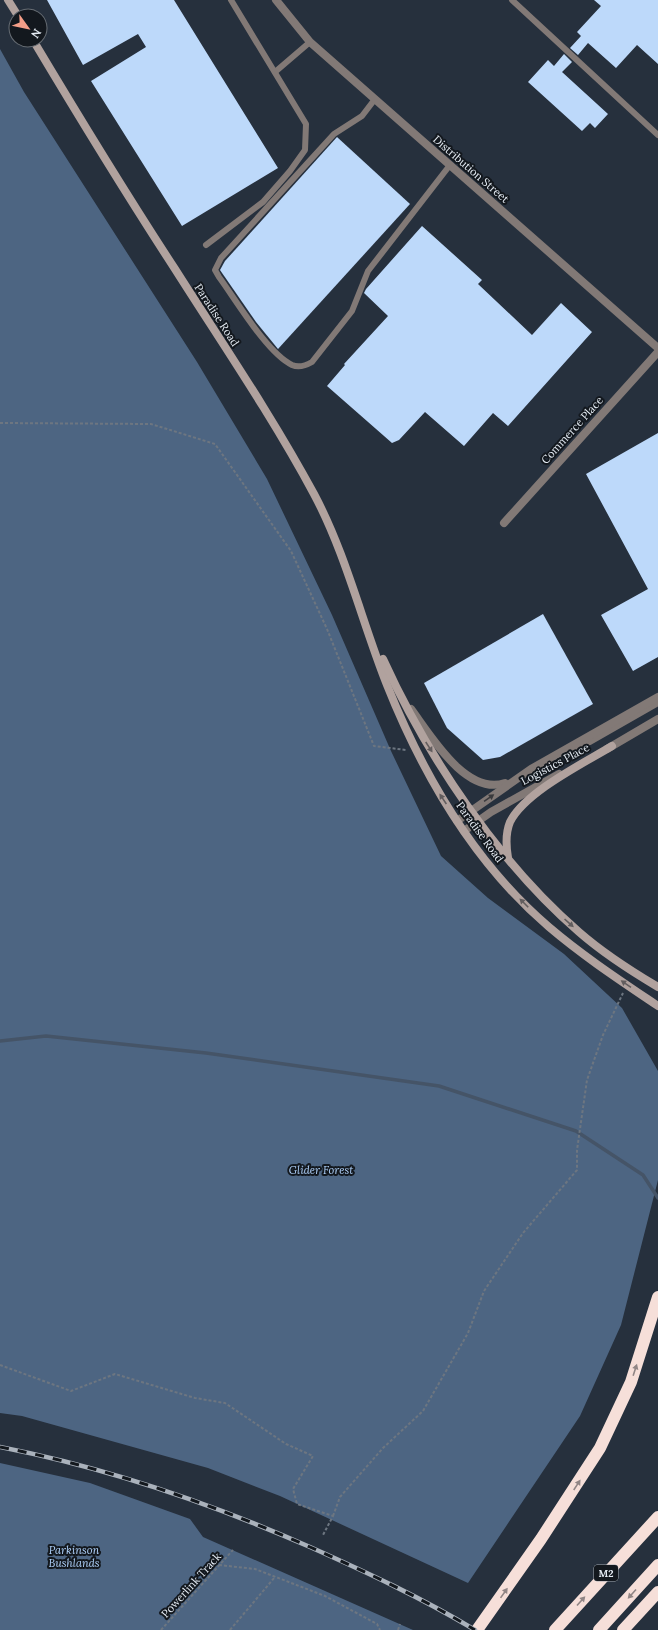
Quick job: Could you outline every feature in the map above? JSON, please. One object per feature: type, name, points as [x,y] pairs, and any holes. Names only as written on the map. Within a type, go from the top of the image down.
[{"type":"highway","points":[[477,1630],[541,1539],[600,1448],[631,1382],[658,1297]]},
{"type":"highway","name":"M2","points":[[555,1630],[658,1517]]},
{"type":"highway","points":[[599,1630],[658,1565]]},
{"type":"highway","points":[[623,1630],[658,1592]]},
{"type":"street","name":"Distribution Street","points":[[276,0],[310,42],[658,348]]},
{"type":"street","name":"Paradise Road","points":[[38,48],[102,155],[295,460],[316,497],[333,535],[387,684],[417,751],[438,792],[464,832],[507,886],[546,925],[602,969],[658,1006]]},
{"type":"street","name":"Commerce Place","points":[[504,523],[658,352]]},
{"type":"street","name":"Paradise Road","points":[[362,612],[400,696],[420,732],[479,821],[509,860],[542,897],[580,932],[600,949],[658,987]]},
{"type":"street","points":[[400,696],[458,768],[475,780],[486,785],[497,786],[513,780]]},
{"type":"street","name":"Logistics Place","points":[[457,821],[513,780],[658,697]]},
{"type":"street","name":"Logistics Place","points":[[464,832],[535,786],[612,746],[658,719]]},
{"type":"street","name":"Paradise Road","points":[[509,860],[506,845],[507,833],[511,821],[527,801],[539,791],[612,746]]},
{"type":"lane","points":[[206,245],[263,202],[294,166],[305,150],[306,124],[231,0]]},
{"type":"lane","points":[[512,0],[658,135]]},
{"type":"lane","points":[[274,72],[310,42]]},
{"type":"lane","points":[[375,99],[362,116],[334,134],[221,258],[216,266],[215,270],[218,277],[270,347],[286,361],[299,367],[305,366],[312,362],[352,311],[368,271],[450,165]]},
{"type":"lane","name":"Logistics Place","points":[[552,757],[590,742],[658,703]]},
{"type":"path","points":[[0,423],[151,424],[215,444],[291,551],[327,629],[374,746],[417,751]]},
{"type":"path","points":[[323,1535],[333,1516],[340,1497],[383,1448],[423,1411],[468,1333],[484,1291],[523,1233],[577,1170],[577,1150],[587,1080],[603,1036],[627,985]]},
{"type":"path","points":[[0,1365],[71,1391],[115,1374],[195,1398],[225,1403],[286,1444],[313,1456],[293,1489],[296,1504],[333,1516]]},
{"type":"path","name":"Powerlink Track","points":[[161,1630],[233,1550]]},
{"type":"path","points":[[219,1566],[255,1569],[325,1596],[376,1624],[380,1630]]},
{"type":"path","points":[[230,1630],[275,1577]]},
{"type":"path","points":[[398,1630],[400,1624]]},
{"type":"green space","name":"Glider Forest","points":[[0,49],[24,92],[197,362],[267,479],[332,615],[391,751],[441,856],[488,898],[564,954],[622,1008],[658,1071],[658,1180],[621,1325],[580,1416],[468,1583],[280,1496],[208,1468],[22,1416],[0,1413]]},
{"type":"green space","name":"Parkinson Bushlands","points":[[0,1463],[90,1483],[190,1519],[203,1537],[413,1630],[0,1630]]},
{"type":"building","points":[[47,0],[174,0],[278,168],[182,226],[91,81],[146,47],[138,34],[83,65]]},
{"type":"building","points":[[594,0],[658,0],[658,64],[637,45],[616,68],[588,43],[578,55],[570,48],[581,36],[577,32],[601,6]]},
{"type":"building","points":[[564,54],[572,62],[562,72],[608,114],[595,128],[590,123],[582,131],[528,82],[548,60],[554,66]]},
{"type":"building","points":[[337,137],[410,204],[278,349],[256,322],[220,270],[225,261]]},
{"type":"building","points":[[422,226],[482,280],[478,284],[532,335],[561,303],[592,332],[508,426],[493,413],[464,446],[425,412],[399,440],[392,443],[327,386],[345,365],[344,364],[388,316],[364,293]]},
{"type":"building","points":[[658,433],[658,657],[633,671],[601,615],[648,589],[586,474]]},
{"type":"building","points":[[543,614],[593,704],[500,757],[483,760],[447,728],[424,683]]},
{"type":"waterway","points":[[0,1041],[46,1036],[206,1053],[439,1086],[576,1131],[643,1175],[658,1198]]},
{"type":"railway","points":[[0,1447],[80,1465],[119,1476],[158,1488],[235,1516],[310,1547],[373,1576],[435,1607],[475,1630]]}]
